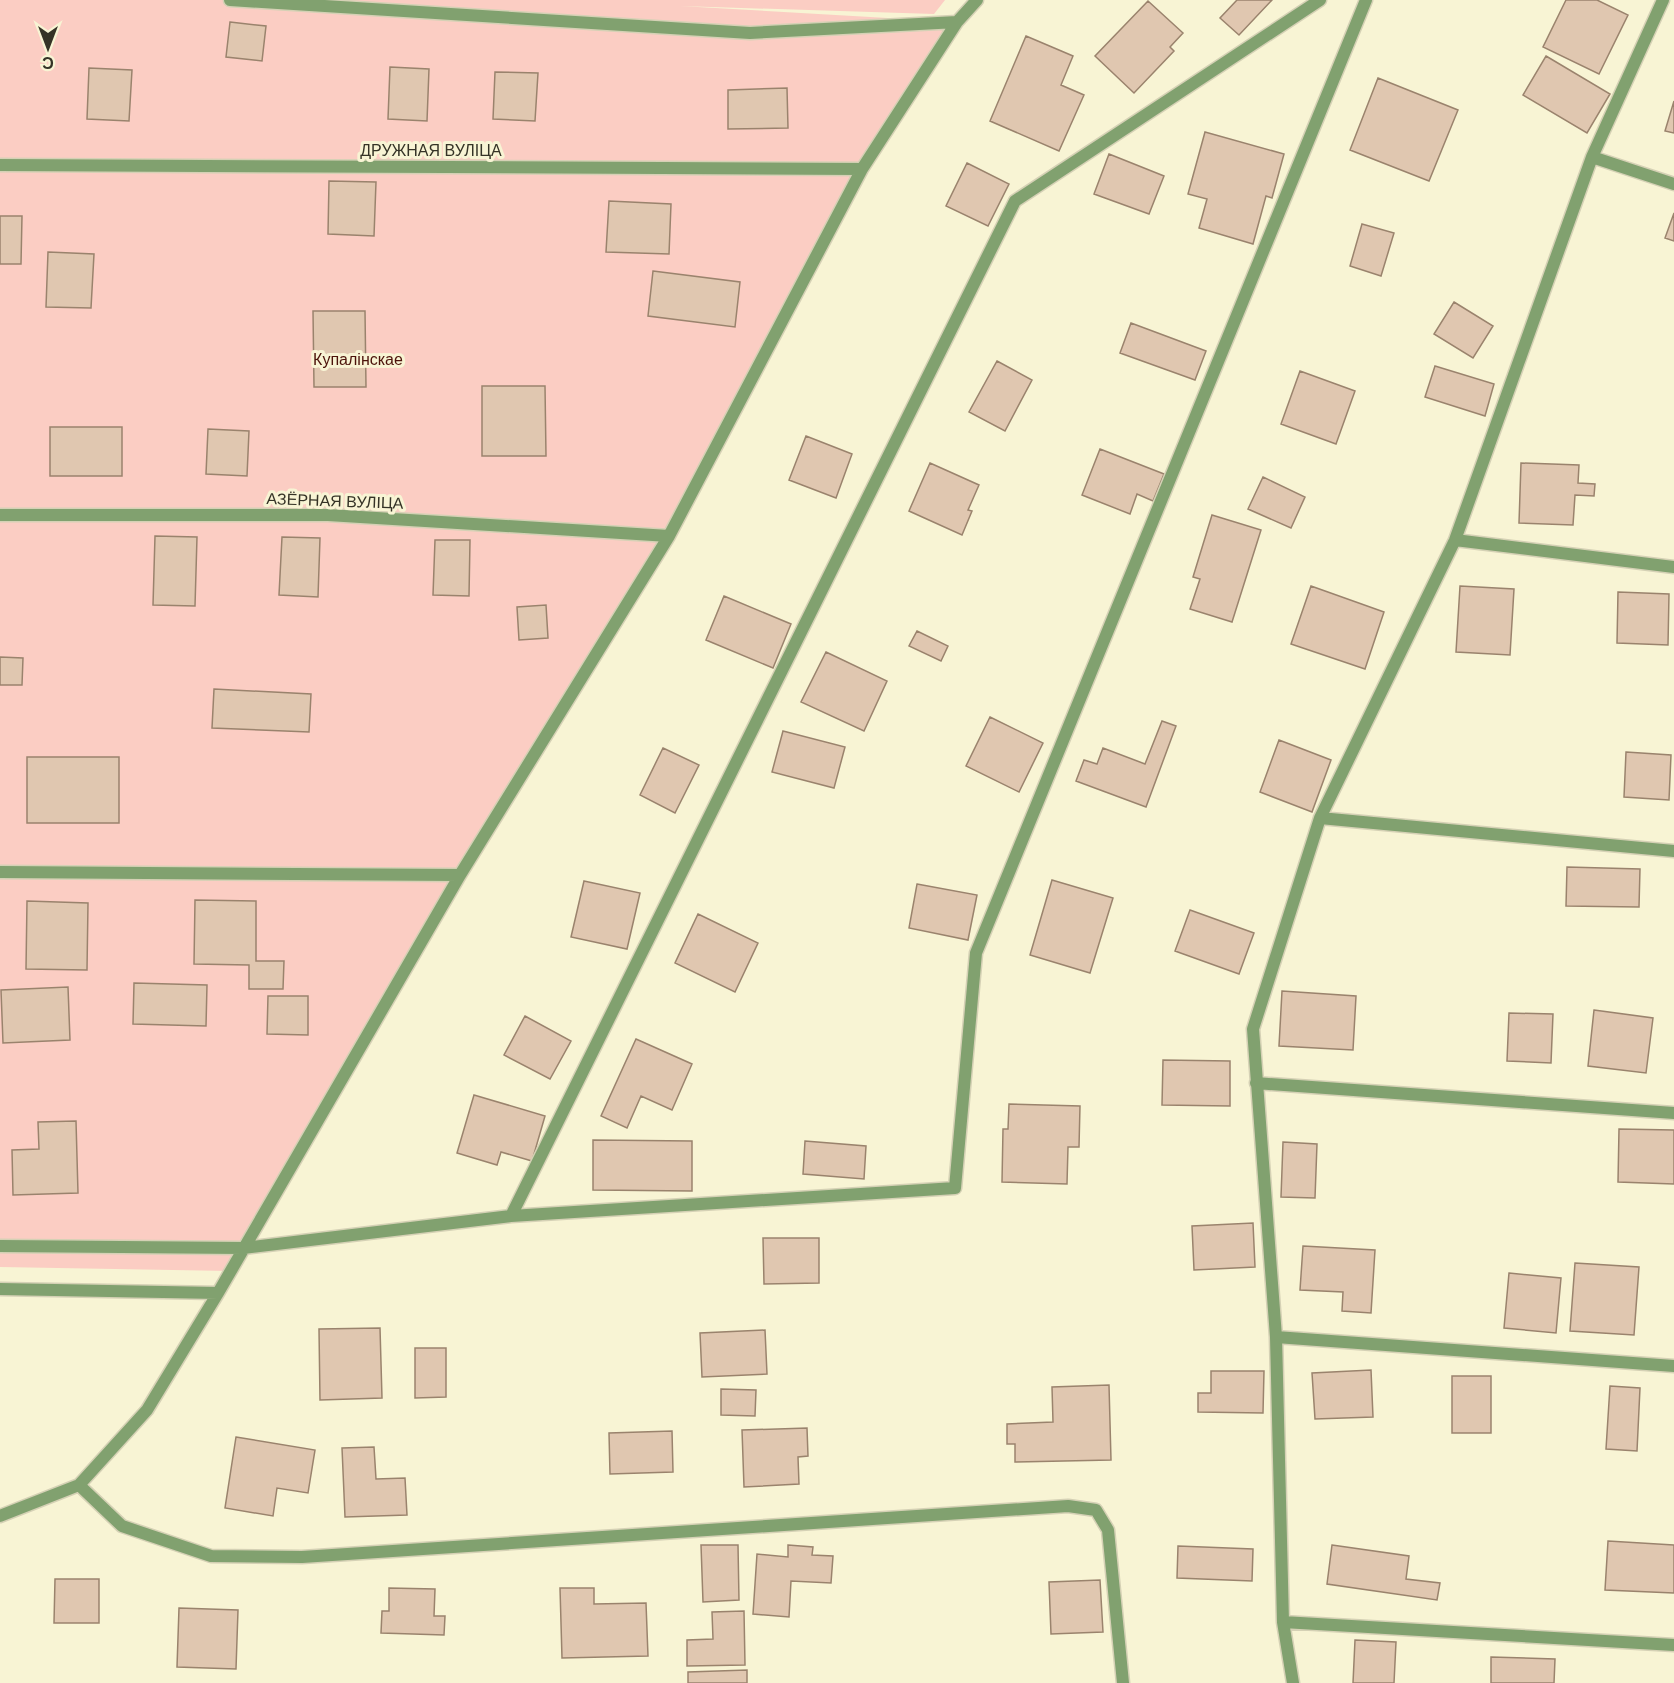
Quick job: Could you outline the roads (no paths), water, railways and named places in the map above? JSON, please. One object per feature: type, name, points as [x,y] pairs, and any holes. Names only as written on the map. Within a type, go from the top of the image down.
[{"type":"street","points":[[230,0],[750,33],[957,22]]},
{"type":"street","points":[[0,1516],[79,1485],[147,1410],[218,1293],[459,875],[669,536],[862,169],[957,22],[977,0]]},
{"type":"street","points":[[511,1216],[1015,201],[1320,0]]},
{"type":"street","points":[[0,1246],[243,1248],[511,1216],[955,1188],[976,953],[1366,0]]},
{"type":"street","points":[[1293,1683],[1283,1622],[1276,1337],[1253,1029],[1320,818],[1455,540],[1592,157],[1663,0]]},
{"type":"street","points":[[1592,157],[1674,184]]},
{"type":"street","name":"ДРУЖНАЯ ВУЛІЦА","points":[[0,165],[862,169]]},
{"type":"street","name":"АЗЁРНАЯ ВУЛІЦА","points":[[0,515],[328,515],[669,536]]},
{"type":"street","points":[[1455,540],[1674,567]]},
{"type":"street","points":[[1320,818],[1674,851]]},
{"type":"street","points":[[0,872],[459,875]]},
{"type":"street","points":[[1256,1083],[1674,1113]]},
{"type":"street","points":[[0,1289],[218,1293]]},
{"type":"street","points":[[1276,1337],[1674,1366]]},
{"type":"street","points":[[79,1485],[122,1526],[211,1556],[302,1557],[1068,1506],[1096,1510],[1108,1530],[1123,1683]]},
{"type":"street","points":[[1283,1622],[1674,1645]]},
{"type":"park label","name":"Купалінскае","points":[[358,359]]}]
